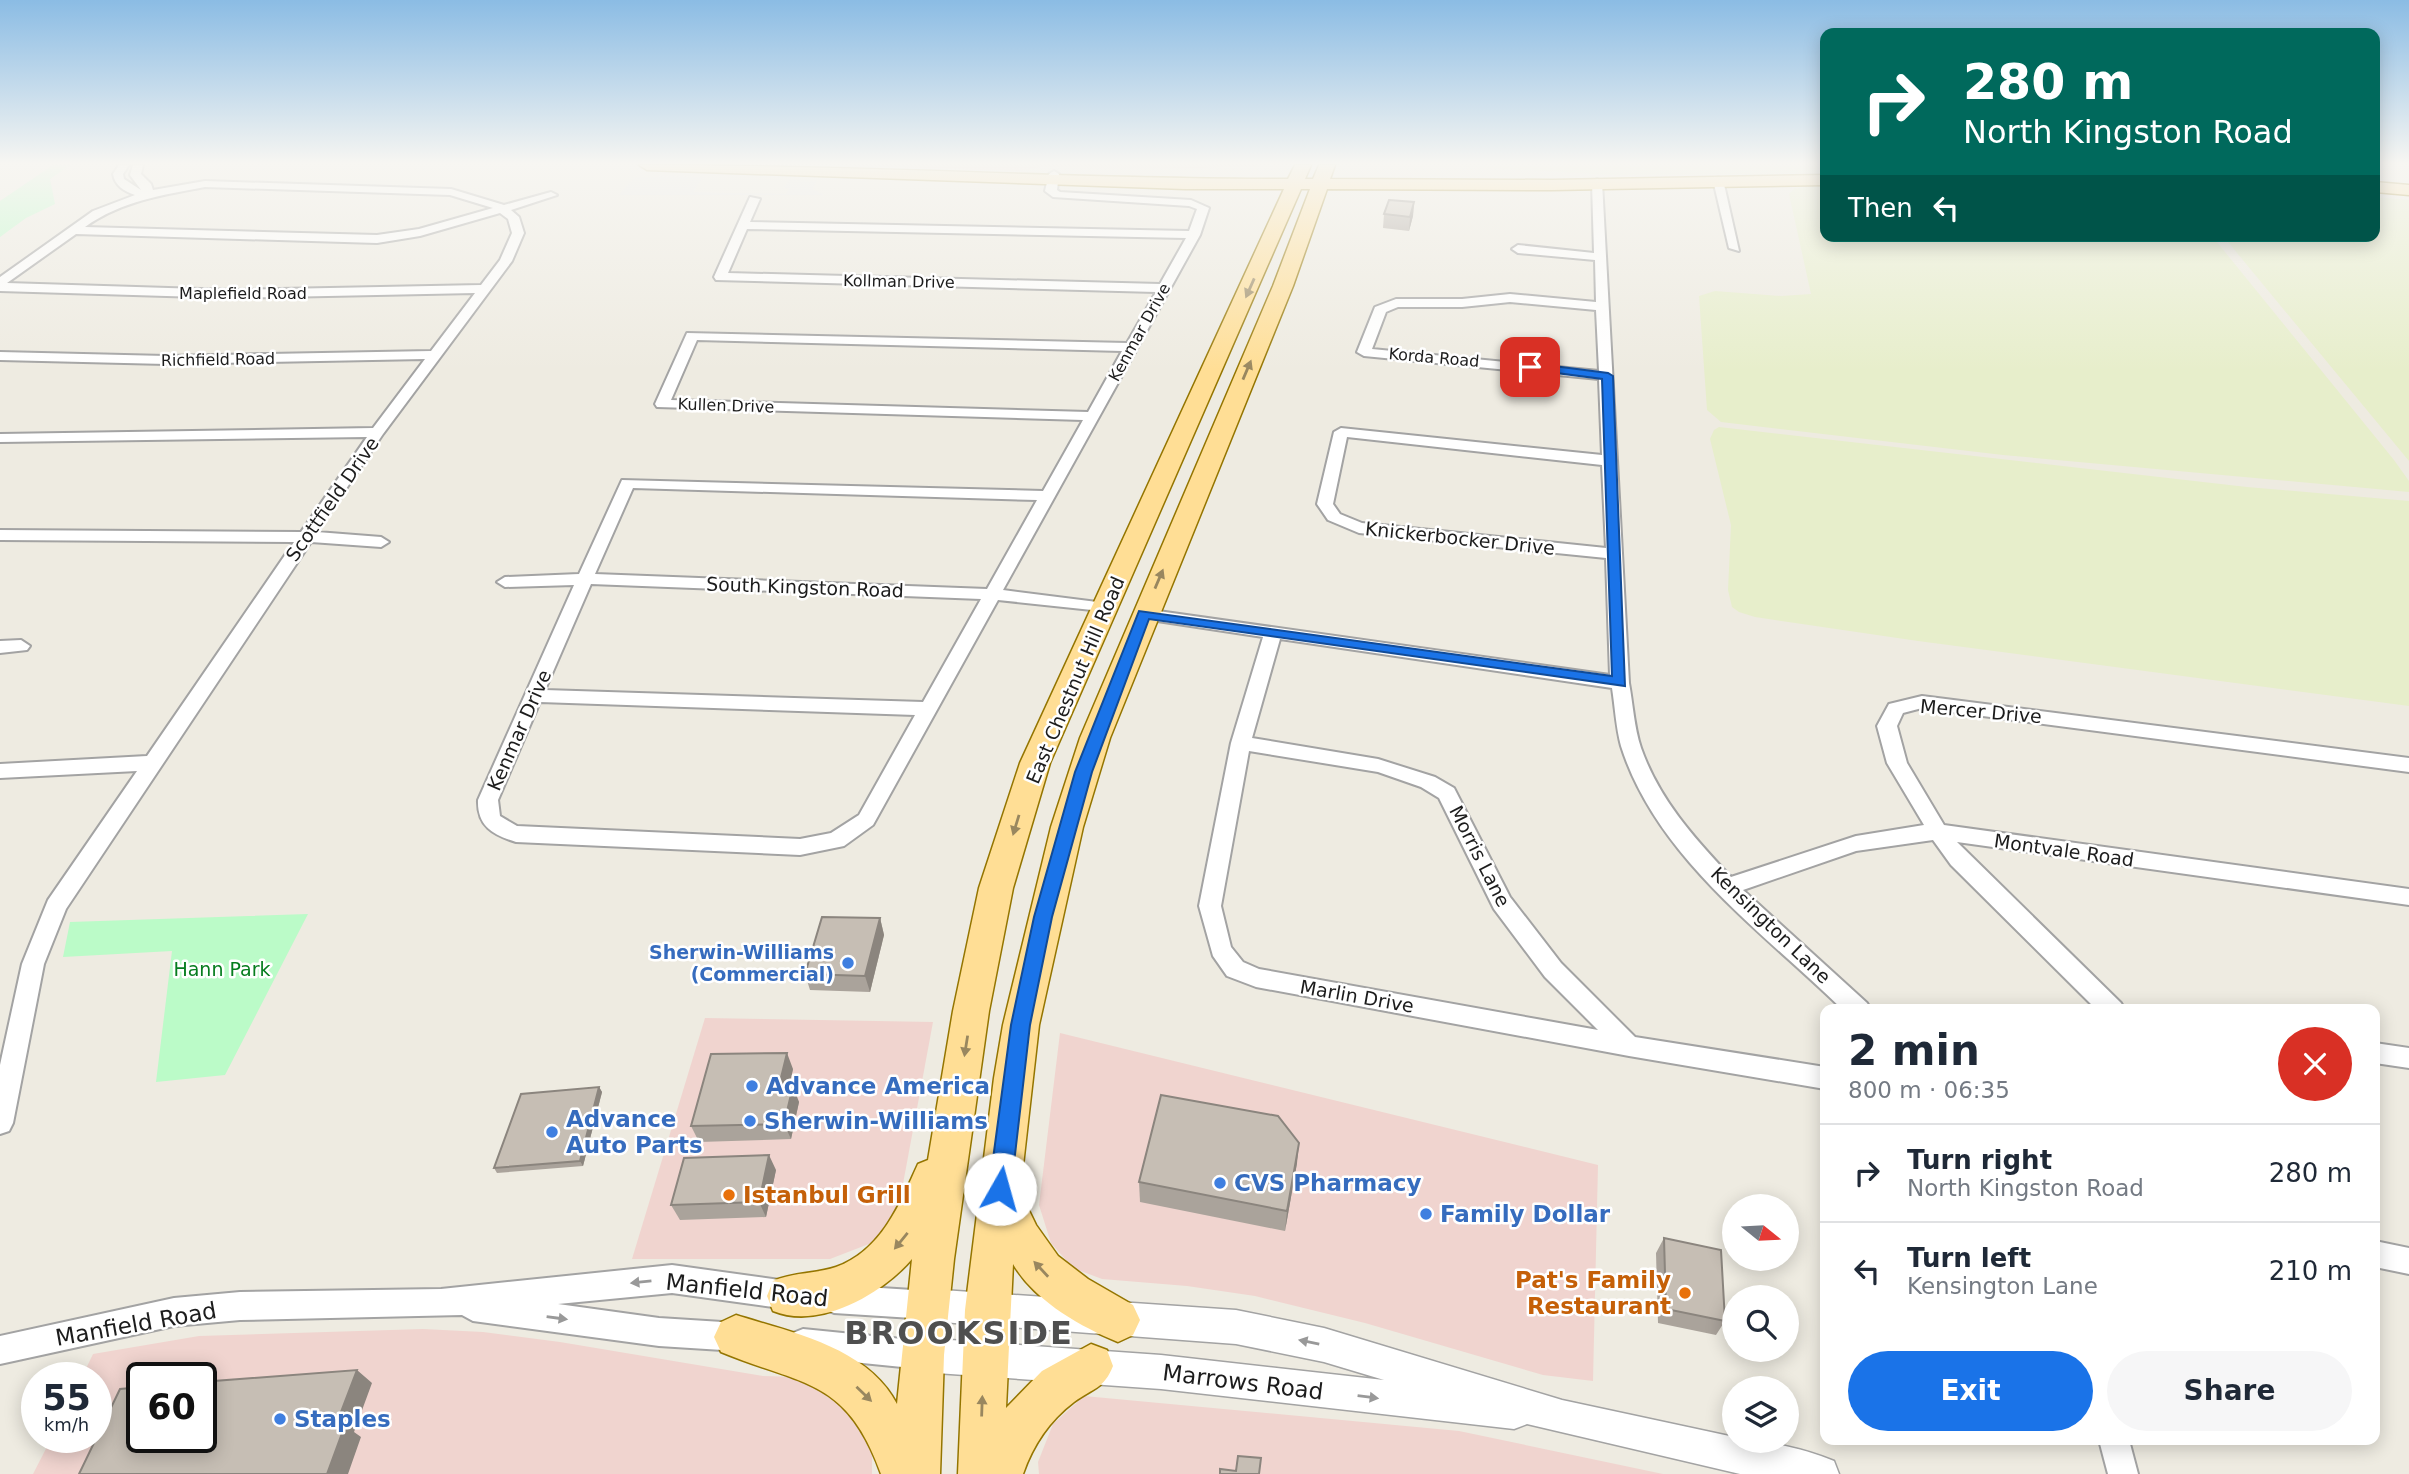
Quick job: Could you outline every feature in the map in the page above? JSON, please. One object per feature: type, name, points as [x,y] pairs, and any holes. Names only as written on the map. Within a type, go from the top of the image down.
[{"type":"main road","name":"East Chestnut Hill Road","points":[[917,1474],[922,1355],[928,1305],[971,1011],[996,888],[1035,763],[1271,234]]},
{"type":"main road","name":"East Chestnut Hill Road","points":[[981,1474],[983,1359],[1000,1189],[1026,998],[1067,827],[1095,738],[1144,614],[1283,286],[1302,234]]},
{"type":"main road","points":[[1144,614],[1131,598],[1160,515],[1163,480]]},
{"type":"main road","points":[[1095,738],[1094,705],[1101,672],[1119,621],[1114,612],[1105,608]]},
{"type":"main road","points":[[788,1296],[836,1288],[867,1273],[901,1242],[923,1205],[956,1111]]},
{"type":"main road","points":[[1000,1189],[1021,1241],[1036,1265],[1061,1288],[1118,1320]]},
{"type":"main road","points":[[736,1337],[824,1367],[850,1380],[870,1399],[884,1420],[904,1474]]},
{"type":"main road","points":[[1000,1474],[1012,1440],[1030,1412],[1055,1386],[1091,1366]]},
{"type":"street","points":[[0,285],[66,234]]},
{"type":"street","points":[[183,234],[366,240],[408,234]]},
{"type":"street","name":"Scottfield Drive","points":[[1,1111],[25,993],[47,925],[72,880],[377,432],[511,254],[518,239],[517,234]]},
{"type":"street","name":"Kollman Drive","points":[[738,234],[720,276],[1164,288]]},
{"type":"street","points":[[1139,234],[1194,235]]},
{"type":"street","name":"Kensington Lane","points":[[1600,234],[1620,683],[1632,746],[1647,783],[1671,821],[1727,887],[1853,1004]]},
{"type":"street","points":[[1732,234],[1735,247]]},
{"type":"street","name":"Kenmar Drive","points":[[1048,496],[627,483],[488,800],[486,815],[491,823],[516,834],[800,847],[837,840],[866,820],[1048,496],[1130,347],[1194,235]]},
{"type":"street","points":[[1518,250],[1601,257]]},
{"type":"street","name":"Maplefield Road","points":[[0,285],[212,294],[486,289]]},
{"type":"street","name":"Korda Road","points":[[1604,307],[1510,298],[1462,303],[1396,303],[1380,310],[1364,352],[1478,360],[1608,376]]},
{"type":"street","name":"Kullen Drive","points":[[1092,416],[662,404],[692,336],[1130,347]]},
{"type":"street","name":"Richfield Road","points":[[0,356],[177,360],[435,355]]},
{"type":"street","points":[[0,438],[377,432]]},
{"type":"street","name":"Knickerbocker Drive","points":[[1612,460],[1341,432],[1325,504],[1334,517],[1359,528],[1614,554]]},
{"type":"street","points":[[0,535],[349,537],[381,542]]},
{"type":"street","name":"South Kingston Road","points":[[505,582],[585,579],[992,594],[1105,608]]},
{"type":"street","points":[[1144,614],[1620,683]]},
{"type":"street","name":"Marlin Drive","points":[[1273,633],[1241,743],[1210,906],[1221,950],[1235,968],[1256,978],[1629,1046],[1820,1077]]},
{"type":"street","points":[[0,647],[21,646]]},
{"type":"street","points":[[534,696],[928,709]]},
{"type":"street","name":"Mercer Drive","points":[[2107,1004],[1990,894],[1938,832],[1896,763],[1887,726],[1896,709],[1922,702],[2409,765]]},
{"type":"street","name":"Morris Lane","points":[[1241,743],[1403,771],[1431,781],[1447,793],[1502,903],[1553,970],[1629,1046]]},
{"type":"street","points":[[0,771],[150,763]]},
{"type":"street","name":"Montvale Road","points":[[1727,887],[1848,843],[1896,833],[1938,832],[2409,897]]},
{"type":"street","points":[[2380,1054],[2409,1058]]},
{"type":"street","points":[[2380,1255],[2409,1261]]},
{"type":"street","name":"Manfield Road","points":[[0,1350],[127,1321],[208,1309],[441,1303],[672,1279],[788,1296],[928,1305]]},
{"type":"street","name":"Manfield Road","points":[[441,1303],[659,1332],[922,1355]]},
{"type":"street","name":"Marrows Road","points":[[928,1305],[1236,1327],[1324,1345],[1562,1417],[1821,1474]]},
{"type":"street","name":"Marrows Road","points":[[922,1355],[1091,1366],[1562,1417]]},
{"type":"street","points":[[2115,1445],[2123,1474]]},
{"type":"shaded area","points":[[705,1018],[933,1022],[900,1200],[892,1219],[874,1242],[830,1259],[632,1259]]},
{"type":"shaded area","points":[[1060,1033],[1598,1165],[1593,1381],[1543,1375],[1365,1323],[1255,1296],[1187,1286],[1102,1279],[1073,1268],[1051,1243],[1039,1205]]},
{"type":"shaded area","points":[[423,1329],[483,1332],[763,1376],[796,1377],[830,1388],[866,1429],[872,1456],[872,1474],[33,1474],[44,1453],[112,1453],[112,1362],[89,1362],[93,1354],[199,1336]]},
{"type":"shaded area","points":[[1084,1396],[1459,1431],[1663,1474],[1039,1474],[1038,1462],[1053,1424]]},
{"type":"green space","points":[[1798,234],[1820,234],[1820,242],[2217,242],[2394,460],[2409,481],[2409,492],[2003,455],[1721,422],[1707,410],[1699,296],[1715,291],[1781,296],[1811,294]]},
{"type":"green space","points":[[2380,234],[2409,234],[2409,461],[2228,242],[2380,242]]},
{"type":"green space","points":[[1719,427],[2247,487],[2409,501],[2409,706],[1918,641],[1755,617],[1739,612],[1732,607],[1728,590],[1731,525],[1710,439],[1714,430]]},
{"type":"green space","name":"Hann Park","points":[[308,914],[225,1075],[156,1082],[172,951],[63,957],[70,922]]},
{"type":"building","points":[[822,917],[880,918],[865,976],[805,974]]},
{"type":"building","points":[[787,1053],[779,1086],[793,1086],[784,1124],[691,1126],[711,1054]]},
{"type":"building","name":"Advance Auto Parts","points":[[599,1087],[580,1161],[494,1168],[521,1094]]},
{"type":"building","name":"CVS Pharmacy","points":[[1161,1095],[1278,1116],[1299,1143],[1287,1211],[1139,1182]]},
{"type":"building","points":[[769,1155],[759,1202],[671,1205],[684,1158]]},
{"type":"building","name":"Pat's Family Restaurant","points":[[1664,1238],[1721,1250],[1722,1320],[1666,1309]]},
{"type":"building","name":"Staples","points":[[357,1370],[336,1425],[345,1425],[327,1474],[79,1474],[89,1453],[112,1453],[112,1406],[120,1389],[126,1388],[126,1453],[217,1453],[217,1381]]},
{"type":"building","points":[[1238,1456],[1261,1458],[1259,1474],[1220,1474],[1220,1469],[1236,1471]]},
{"type":"place","name":"Sherwin-Williams (Commercial)","points":[[848,963]]},
{"type":"place","name":"Advance America","points":[[752,1086]]},
{"type":"place","name":"Sherwin-Williams","points":[[750,1121]]},
{"type":"place","name":"Advance Auto Parts","points":[[552,1132]]},
{"type":"place","name":"CVS Pharmacy","points":[[1220,1183]]},
{"type":"place","name":"Istanbul Grill","points":[[729,1195]]},
{"type":"place","name":"Family Dollar","points":[[1426,1214]]},
{"type":"place","name":"Pat's Family Restaurant","points":[[1685,1293]]},
{"type":"place","name":"Staples","points":[[280,1419]]},
{"type":"district","name":"BROOKSIDE","points":[[959,1333]]},
{"type":"route","points":[[1000,1189],[1021,1025],[1043,917],[1083,772],[1144,614],[1620,683],[1608,376],[1530,367]]}]
